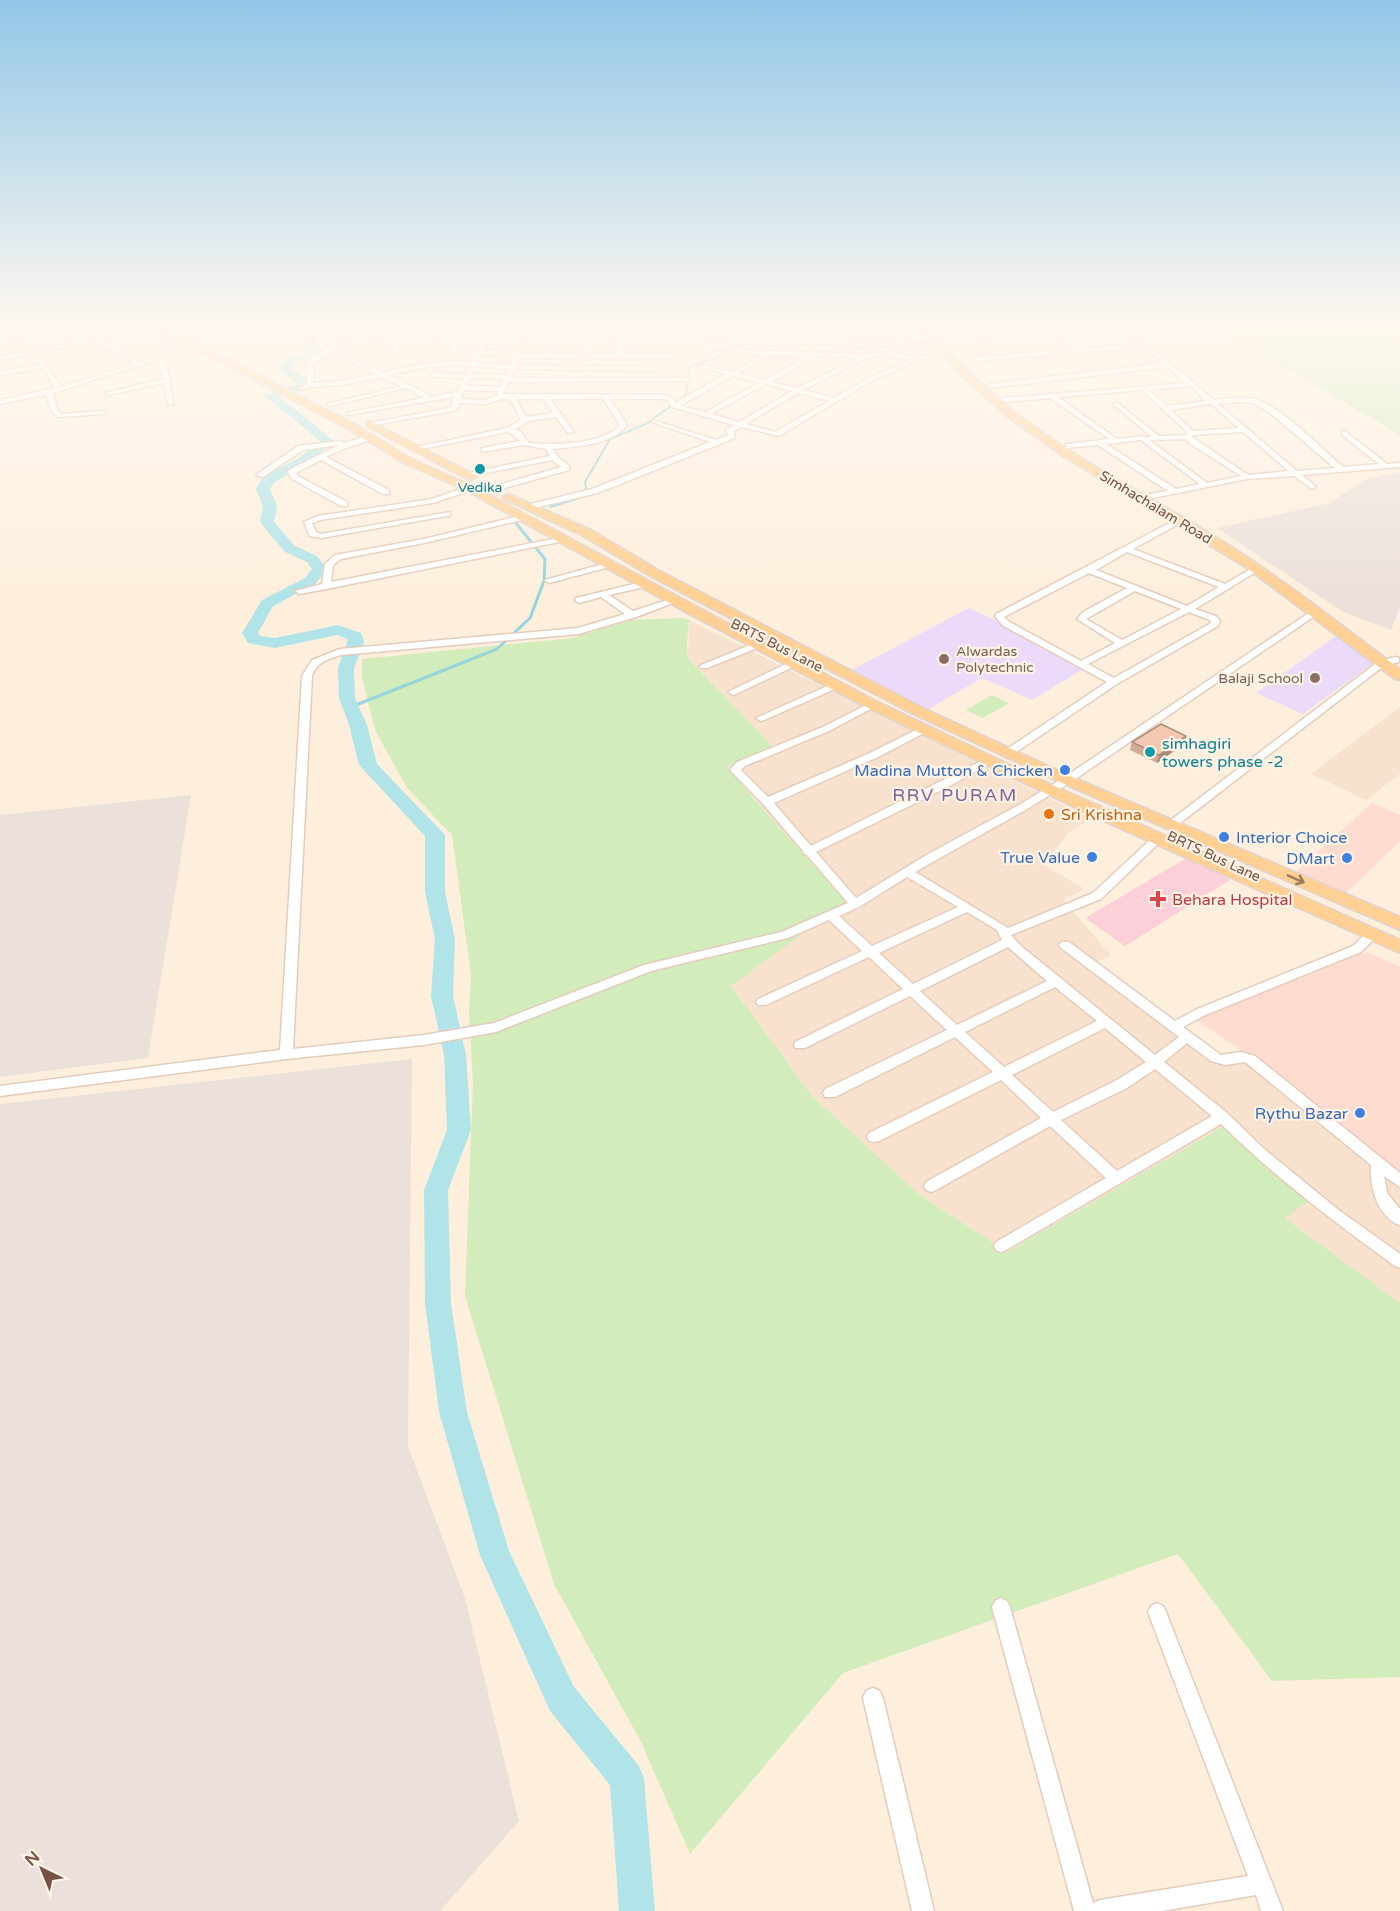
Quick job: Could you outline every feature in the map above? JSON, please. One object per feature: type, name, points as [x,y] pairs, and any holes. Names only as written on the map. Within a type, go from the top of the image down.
[{"type":"main road","points":[[344,416],[372,433],[416,448],[468,482],[526,512],[599,539],[656,574],[823,663],[1008,753],[1157,839],[1400,947]]},
{"type":"main road","name":"BRTS Bus Lane","points":[[349,416],[900,709],[1400,940]]},
{"type":"main road","points":[[353,416],[408,461],[494,489],[564,539],[792,664],[923,730],[989,761],[1171,825],[1400,924]]},
{"type":"main road","name":"Simhachalam Road","points":[[1021,416],[1082,462],[1148,498],[1179,520],[1258,566],[1400,676]]},
{"type":"main road","points":[[1024,416],[1148,498],[1258,566],[1398,661]]},
{"type":"street","points":[[260,475],[304,448],[330,444],[430,416]]},
{"type":"street","points":[[525,419],[546,416]]},
{"type":"street","points":[[559,416],[570,432]]},
{"type":"street","points":[[485,450],[523,443],[548,447],[602,439],[622,429],[624,425],[618,416]]},
{"type":"street","points":[[709,416],[769,433],[780,433],[808,416]]},
{"type":"street","points":[[326,586],[329,564],[338,556],[463,532],[586,494],[732,436],[730,430],[755,416]]},
{"type":"street","points":[[1080,416],[1116,441]]},
{"type":"street","points":[[1130,416],[1158,438]]},
{"type":"street","points":[[1175,416],[1189,429],[1189,435]]},
{"type":"street","points":[[1227,416],[1312,487]]},
{"type":"street","points":[[1278,416],[1342,470]]},
{"type":"street","points":[[416,448],[509,429],[524,423],[525,419]]},
{"type":"street","points":[[344,504],[292,474],[295,469],[372,433],[426,421]]},
{"type":"street","points":[[654,421],[716,442]]},
{"type":"street","points":[[509,429],[517,433],[523,443]]},
{"type":"street","points":[[1070,446],[1244,430]]},
{"type":"street","points":[[1344,433],[1385,466]]},
{"type":"street","points":[[1189,435],[1247,477]]},
{"type":"street","points":[[1142,438],[1204,484]]},
{"type":"street","points":[[1100,443],[1174,491]]},
{"type":"street","points":[[494,489],[566,468],[554,457],[548,447]]},
{"type":"street","points":[[320,457],[386,492]]},
{"type":"street","points":[[447,514],[321,536],[313,534],[308,522],[318,518],[433,501],[468,482],[554,457]]},
{"type":"street","points":[[1148,498],[1204,484],[1247,477],[1400,465]]},
{"type":"street","points":[[433,501],[463,532]]},
{"type":"street","points":[[1114,682],[1005,623],[999,616],[1179,520]]},
{"type":"street","points":[[299,591],[564,539]]},
{"type":"street","points":[[1126,549],[1226,587]]},
{"type":"street","points":[[549,580],[610,564]]},
{"type":"street","points":[[1082,664],[1188,609],[1258,566]]},
{"type":"street","points":[[1008,753],[1114,682],[1215,624],[1213,618],[1089,570]]},
{"type":"street","points":[[579,600],[646,584]]},
{"type":"street","points":[[1121,643],[1081,619],[1134,588]]},
{"type":"street","points":[[603,595],[633,615]]},
{"type":"street","points":[[286,1054],[307,676],[310,667],[320,658],[340,652],[579,631],[676,600]]},
{"type":"street","points":[[0,1091],[286,1054],[423,1040],[496,1027],[648,968],[784,935],[855,904],[1059,784],[1316,611]]},
{"type":"street","points":[[704,666],[757,645]]},
{"type":"street","points":[[1171,825],[1382,663],[1398,661]]},
{"type":"street","points":[[733,692],[792,664]]},
{"type":"street","points":[[761,718],[834,686]]},
{"type":"street","points":[[855,904],[767,802],[737,774],[736,767],[826,729],[873,705]]},
{"type":"street","points":[[767,802],[874,755],[923,730]]},
{"type":"street","points":[[808,852],[857,826],[940,789],[989,761]]},
{"type":"street","points":[[800,1045],[913,991],[1007,938],[1097,896],[1157,839]]},
{"type":"street","points":[[908,872],[966,908],[997,924],[1007,938],[1154,1063],[1222,1117],[1258,1152],[1331,1212],[1400,1262]]},
{"type":"street","points":[[762,1002],[966,908]]},
{"type":"street","points":[[832,916],[1116,1179]]},
{"type":"street","points":[[1175,1026],[1199,1012],[1357,949],[1372,934]]},
{"type":"street","points":[[1065,945],[1222,1061],[1239,1056],[1250,1059],[1400,1181]]},
{"type":"street","points":[[830,1094],[1057,981]]},
{"type":"street","points":[[874,1137],[1106,1022]]},
{"type":"street","points":[[931,1186],[1051,1119],[1111,1090],[1154,1063],[1188,1036]]},
{"type":"street","points":[[1001,1246],[1222,1117]]},
{"type":"street","points":[[1378,1163],[1376,1179],[1378,1193],[1400,1219]]},
{"type":"street","points":[[1001,1608],[1085,1911]]},
{"type":"street","points":[[1157,1612],[1272,1911]]},
{"type":"street","points":[[873,1698],[923,1911]]},
{"type":"street","points":[[1100,1911],[1261,1884]]},
{"type":"shaded area","points":[[1389,474],[1400,474],[1400,607],[1391,630],[1343,612],[1217,528],[1330,503],[1364,480]]},
{"type":"shaded area","name":"Alwardas Polytechnic","points":[[969,608],[1044,643],[1038,647],[1085,668],[1032,700],[982,678],[925,711],[850,671]]},
{"type":"shaded area","points":[[689,620],[1091,819],[1068,833],[1044,865],[1085,889],[1063,900],[1111,955],[1090,966],[1213,1061],[1241,1050],[1400,1177],[1400,1303],[1284,1217],[1308,1201],[1222,1127],[1007,1252],[920,1195],[812,1096],[731,986],[846,902],[727,767],[771,746],[688,657]]},
{"type":"shaded area","name":"Balaji School","points":[[1336,636],[1375,662],[1303,714],[1256,693]]},
{"type":"shaded area","points":[[1400,707],[1400,774],[1366,800],[1311,774]]},
{"type":"shaded area","points":[[191,795],[148,1058],[0,1077],[0,815]]},
{"type":"shaded area","name":"DMart","points":[[1372,803],[1400,815],[1400,841],[1342,897],[1292,875]]},
{"type":"shaded area","name":"Behara Hospital","points":[[1190,856],[1230,880],[1125,946],[1085,918]]},
{"type":"shaded area","name":"Rythu Bazar","points":[[1366,952],[1400,967],[1400,1177],[1241,1050],[1196,1020]]},
{"type":"shaded area","points":[[412,1059],[408,1446],[465,1598],[519,1821],[440,1911],[0,1911],[0,1104]]},
{"type":"green space","points":[[1368,416],[1400,416],[1400,435]]},
{"type":"green space","points":[[684,618],[689,620],[688,658],[772,746],[727,768],[846,902],[731,986],[812,1096],[920,1195],[1007,1252],[1222,1127],[1308,1202],[1285,1218],[1400,1303],[1400,1677],[1272,1681],[1178,1554],[843,1673],[690,1854],[641,1742],[554,1584],[465,1296],[473,1082],[469,1012],[471,975],[452,835],[407,788],[375,730],[362,678],[362,659],[573,638],[630,620]]},
{"type":"green space","points":[[992,695],[1009,703],[983,718],[966,710]]},
{"type":"building","points":[[1161,724],[1186,736],[1159,755],[1132,742]]},
{"type":"waterway","points":[[297,416],[328,441],[304,461],[269,479],[263,489],[270,506],[267,522],[290,549],[312,559],[320,569],[310,581],[267,603],[250,633],[254,640],[275,643],[338,630],[355,636],[356,642],[346,668],[347,698],[358,725],[368,765],[435,835],[435,892],[445,939],[442,996],[455,1055],[459,1130],[436,1190],[438,1303],[453,1412],[495,1555],[562,1699],[627,1778],[637,1911]]},
{"type":"waterway","points":[[550,507],[580,498],[586,488],[585,482],[610,439],[646,424],[657,416]]},
{"type":"waterway","points":[[351,707],[497,649],[530,618],[544,581],[545,559],[515,522]]},
{"type":"place","name":"Vedika","points":[[480,469]]},
{"type":"place","name":"Alwardas Polytechnic","points":[[944,659]]},
{"type":"place","name":"Balaji School","points":[[1315,678]]},
{"type":"place","name":"simhagiri towers phase -2","points":[[1150,752]]},
{"type":"place","name":"Madina Mutton & Chicken","points":[[1065,770]]},
{"type":"place","name":"Sri Krishna","points":[[1049,814]]},
{"type":"place","name":"Interior Choice","points":[[1224,837]]},
{"type":"place","name":"True Value","points":[[1092,857]]},
{"type":"place","name":"DMart","points":[[1347,858]]},
{"type":"place","name":"Behara Hospital","points":[[1158,899]]},
{"type":"place","name":"Rythu Bazar","points":[[1360,1113]]},
{"type":"district","name":"RRV PURAM","points":[[955,795]]}]
